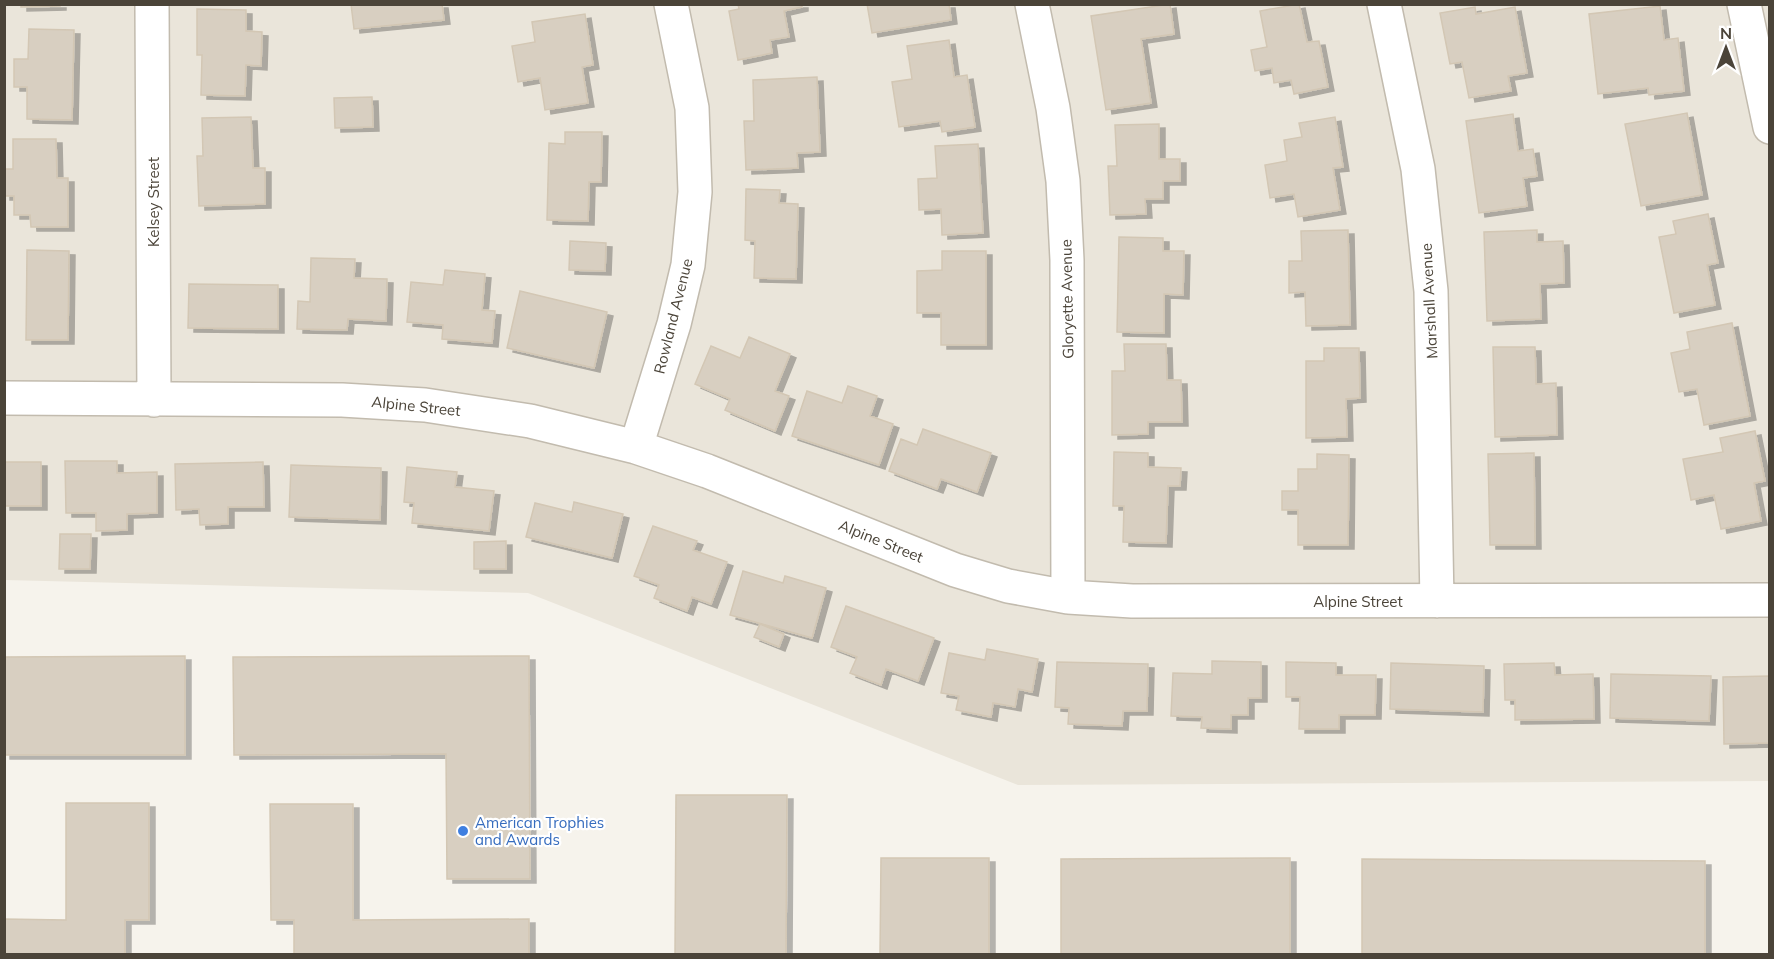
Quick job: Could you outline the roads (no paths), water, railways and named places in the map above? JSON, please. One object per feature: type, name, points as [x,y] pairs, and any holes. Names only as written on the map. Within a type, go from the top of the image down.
[{"type":"street","name":"Kelsey Street","points":[[152,4],[154,400]]},
{"type":"street","name":"Rowland Avenue","points":[[636,447],[674,324],[687,265],[695,192],[692,108],[671,4]]},
{"type":"street","name":"Gloryette Avenue","points":[[1032,4],[1053,108],[1063,181],[1068,260],[1068,597]]},
{"type":"street","name":"Marshall Avenue","points":[[1384,4],[1418,169],[1431,291],[1437,601]]},
{"type":"street","points":[[1744,4],[1770,127]]},
{"type":"street","name":"Alpine Street","points":[[4,398],[342,400],[425,405],[530,421],[636,447],[707,471],[955,570],[1008,586],[1068,597],[1132,601],[1770,600]]},
{"type":"place","name":"American Trophies and Awards","points":[[463,831]]}]
